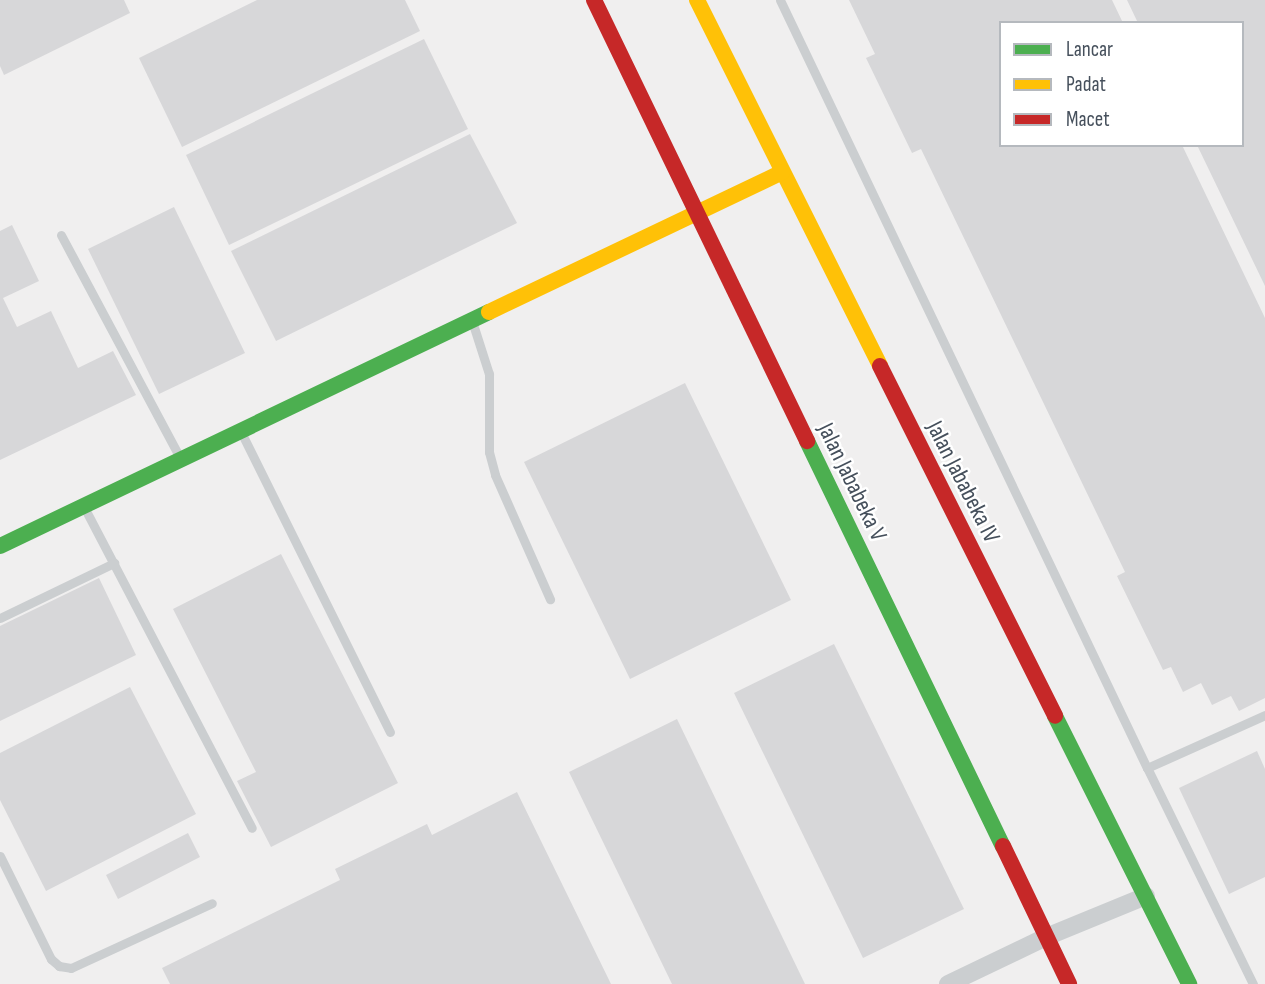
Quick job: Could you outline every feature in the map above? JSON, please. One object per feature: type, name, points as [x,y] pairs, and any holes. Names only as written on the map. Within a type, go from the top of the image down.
[{"type":"street","name":"Jalan Jababeka V","points":[[594,0],[1069,984]]},
{"type":"street","name":"Jalan Jababeka IV","points":[[697,0],[1189,984]]},
{"type":"street","points":[[0,545],[782,172]]},
{"type":"street","points":[[948,984],[1045,937],[1146,897]]},
{"type":"lane","points":[[780,0],[1253,984]]},
{"type":"lane","points":[[61,235],[180,460]]},
{"type":"lane","points":[[472,320],[489,374],[489,452],[495,475],[550,599]]},
{"type":"lane","points":[[240,431],[390,732]]},
{"type":"lane","points":[[83,506],[252,828]]},
{"type":"lane","points":[[0,618],[114,563]]},
{"type":"lane","points":[[1147,768],[1265,715]]},
{"type":"lane","points":[[0,856],[51,959],[59,966],[71,968],[212,903]]},
{"type":"building","points":[[0,0],[124,0],[130,13],[4,75],[0,66]]},
{"type":"building","points":[[257,0],[405,0],[420,31],[182,147],[139,58]]},
{"type":"building","points":[[849,0],[1112,0],[1122,21],[999,21],[999,147],[1183,147],[1265,318],[1265,698],[1239,711],[1231,696],[1212,705],[1201,683],[1183,692],[1171,667],[1163,670],[1117,576],[1125,572],[921,149],[912,153],[866,58],[875,54]]},
{"type":"building","points":[[1127,0],[1265,0],[1265,286],[1198,147],[1244,147],[1244,21],[1137,21]]},
{"type":"building","points":[[424,39],[468,129],[229,245],[186,155]]},
{"type":"building","points":[[470,134],[517,223],[276,341],[231,251]]},
{"type":"building","points":[[174,207],[245,353],[159,394],[88,249]]},
{"type":"building","points":[[12,225],[39,281],[3,298],[17,327],[51,311],[78,368],[113,351],[136,395],[0,460],[0,231]]},
{"type":"building","points":[[685,383],[791,600],[630,679],[524,462]]},
{"type":"building","points":[[281,554],[398,783],[271,847],[237,781],[256,772],[173,609]]},
{"type":"building","points":[[99,578],[136,655],[0,721],[0,626]]},
{"type":"building","points":[[834,644],[964,909],[863,958],[734,693]]},
{"type":"building","points":[[130,687],[196,814],[46,891],[0,800],[0,753]]},
{"type":"building","points":[[677,719],[805,984],[672,984],[569,772]]},
{"type":"building","points":[[1257,751],[1265,769],[1265,877],[1229,894],[1179,788]]},
{"type":"building","points":[[517,792],[611,984],[170,984],[162,968],[340,880],[335,869],[427,824],[432,835]]},
{"type":"building","points":[[188,833],[200,857],[118,899],[106,875]]},
{"type":"traffic: fast","points":[[0,546],[489,312]]},
{"type":"traffic: fast","points":[[807,441],[1003,846]]},
{"type":"traffic: fast","points":[[1055,716],[1189,984]]},
{"type":"traffic: slow","points":[[697,0],[880,366]]},
{"type":"traffic: slow","points":[[489,312],[782,172]]},
{"type":"traffic: jam","points":[[594,0],[807,441]]},
{"type":"traffic: jam","points":[[880,366],[1055,716]]},
{"type":"traffic: jam","points":[[1003,846],[1069,984]]}]
